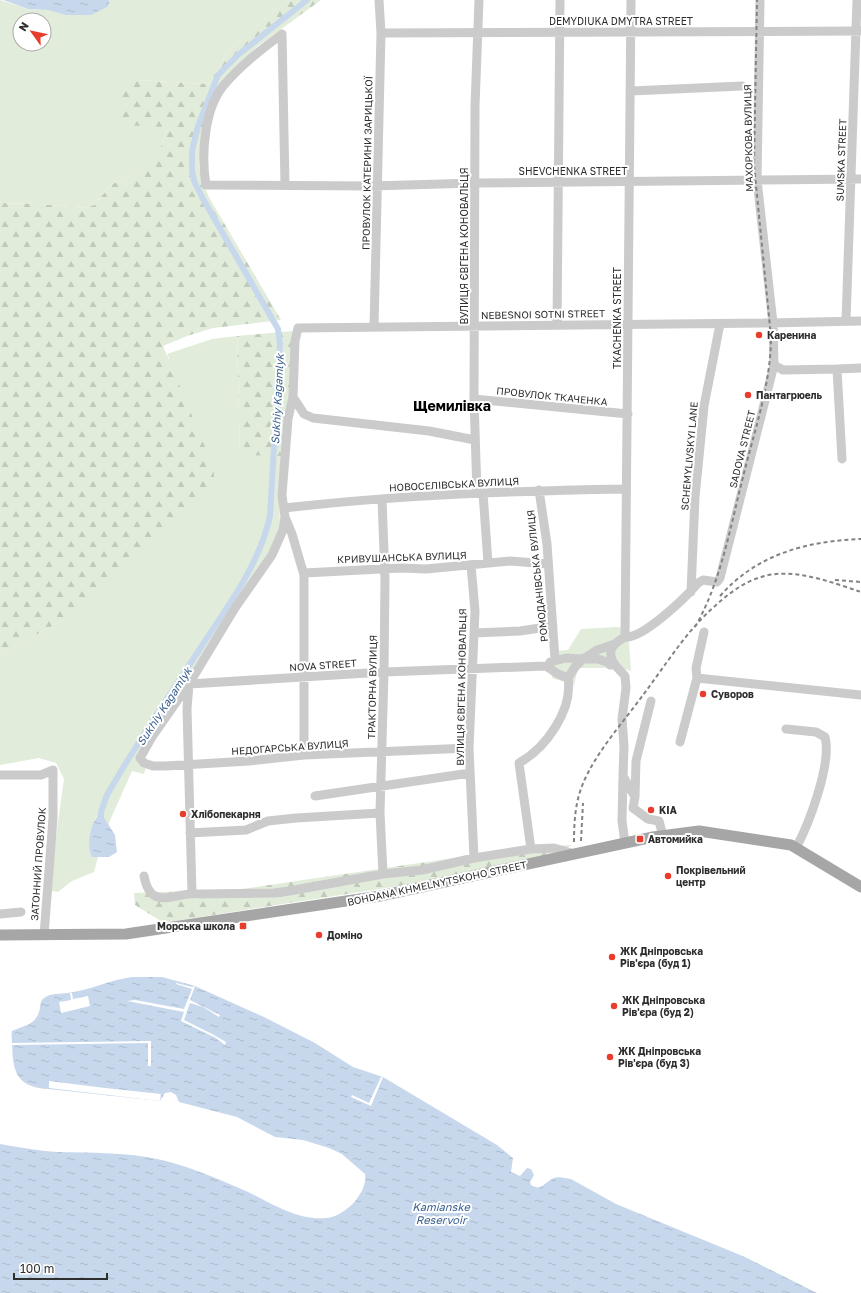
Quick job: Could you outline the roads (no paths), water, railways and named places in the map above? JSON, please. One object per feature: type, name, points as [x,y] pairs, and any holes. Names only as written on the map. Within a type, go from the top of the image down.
[{"type":"main road","name":"BOHDANA KHMELNYTSKOHO STREET","points":[[0,935],[126,934],[380,896],[625,843],[699,831],[791,846],[861,887]]},
{"type":"street","name":"ПРОВУЛОК КАТЕРИНИ ЗАРИЦЬКОЇ","points":[[374,327],[381,33],[379,0]]},
{"type":"street","name":"ВУЛИЦЯ ЄВГЕНА КОНОВАЛЬЦЯ","points":[[479,0],[475,106],[476,183],[474,399],[475,440],[488,563]]},
{"type":"street","points":[[557,325],[559,182],[557,138],[560,0]]},
{"type":"street","name":"TKACHENKA STREET","points":[[625,637],[631,0]]},
{"type":"street","name":"МАХОРКОВА ВУЛИЦЯ","points":[[760,0],[757,180],[773,323]]},
{"type":"street","name":"SUMSKA STREET","points":[[846,321],[858,31],[857,0]]},
{"type":"street","name":"DEMYDIUKA DMYTRA STREET","points":[[381,33],[858,31]]},
{"type":"street","name":"SHEVCHENKA STREET","points":[[285,185],[282,34],[243,66],[223,86],[211,109],[204,140],[202,165],[206,185],[377,186],[476,183],[861,179]]},
{"type":"street","points":[[631,90],[742,86]]},
{"type":"street","name":"NEBESNOI SOTNI STREET","points":[[293,397],[295,341],[298,328],[720,324],[861,321]]},
{"type":"street","name":"SADOVA STREET","points":[[691,592],[703,580],[717,582],[720,578],[774,365],[773,323]]},
{"type":"street","name":"SCHEMYLIVSKYI LANE","points":[[691,592],[695,497],[704,406],[720,324]]},
{"type":"street","points":[[774,365],[783,370],[861,368]]},
{"type":"street","points":[[837,369],[842,459]]},
{"type":"street","points":[[293,397],[304,414],[312,418],[408,428],[475,440]]},
{"type":"street","points":[[192,893],[187,709],[189,684],[235,608],[272,555],[283,530],[285,517],[282,495],[283,474],[288,419],[293,397]]},
{"type":"street","name":"ПРОВУЛОК ТКАЧЕНКА","points":[[474,399],[628,414]]},
{"type":"street","name":"НОВОСЕЛІВСЬКА ВУЛИЦЯ","points":[[284,508],[382,499],[480,493],[539,490],[626,489]]},
{"type":"street","name":"РОМОДАНІВСЬКА ВУЛИЦЯ","points":[[539,490],[548,564],[555,660]]},
{"type":"street","name":"ТРАКТОРНА ВУЛИЦЯ","points":[[382,499],[384,672],[380,813],[383,874]]},
{"type":"street","points":[[285,517],[304,573],[304,755]]},
{"type":"street","name":"КРИВУШАНСЬКА ВУЛИЦЯ","points":[[304,573],[384,569],[426,569],[529,561],[548,564]]},
{"type":"street","name":"ВУЛИЦЯ ЄВГЕНА КОНОВАЛЬЦЯ","points":[[471,565],[475,611],[469,748],[474,858]]},
{"type":"street","points":[[532,848],[519,763],[530,757],[545,743],[556,727],[570,688],[568,678],[575,667],[583,659],[597,650],[612,645],[625,637],[630,637],[654,624],[691,592]]},
{"type":"street","points":[[474,633],[520,631],[553,626]]},
{"type":"street","points":[[680,742],[697,678],[696,668],[704,632]]},
{"type":"street","points":[[612,645],[611,655],[615,665],[625,676],[626,688],[622,719],[624,746],[622,821],[625,843]]},
{"type":"street","points":[[568,678],[558,674],[546,666],[555,660],[583,659],[598,659],[615,665]]},
{"type":"street","points":[[575,667],[594,664],[615,665]]},
{"type":"street","name":"NOVA STREET","points":[[189,684],[384,672],[546,666]]},
{"type":"street","points":[[697,678],[861,695]]},
{"type":"street","name":"НЕДОГАРСЬКА ВУЛИЦЯ","points":[[189,684],[152,737],[140,758],[144,763],[153,766],[249,761],[304,755],[469,748]]},
{"type":"street","points":[[633,808],[635,797],[636,761],[651,701]]},
{"type":"street","points":[[786,730],[816,732],[825,737],[828,745],[827,757],[814,808],[806,830],[796,848]]},
{"type":"street","name":"ЗАТОННИЙ ПРОВУЛОК","points":[[0,775],[41,775],[53,770],[53,818],[44,935]]},
{"type":"street","points":[[315,796],[470,773]]},
{"type":"street","points":[[623,776],[635,797]]},
{"type":"street","points":[[622,800],[648,819],[659,820],[663,836]]},
{"type":"street","points":[[190,833],[246,830],[268,821],[296,818],[380,813]]},
{"type":"street","points":[[144,876],[151,894],[157,898],[167,899],[192,893],[274,893],[383,874],[422,870],[474,858],[532,848],[554,848],[575,854]]},
{"type":"street","points":[[0,914],[21,912]]},
{"type":"water","points":[[3,0],[109,0],[110,2],[107,7],[91,15],[65,15],[48,10],[28,9]]},
{"type":"water","points":[[101,813],[115,835],[117,852],[109,857],[92,857],[89,846],[90,834],[94,822]]},
{"type":"water","name":"Kamianske Reservoir","points":[[132,977],[162,977],[195,986],[264,1017],[315,1043],[353,1067],[383,1077],[497,1145],[513,1158],[511,1172],[520,1176],[527,1168],[531,1169],[534,1175],[530,1182],[531,1185],[535,1187],[543,1186],[556,1177],[571,1179],[616,1204],[745,1257],[817,1293],[0,1293],[0,1144],[36,1150],[123,1154],[162,1160],[221,1180],[292,1213],[315,1218],[327,1218],[341,1213],[354,1202],[363,1189],[365,1174],[342,1154],[329,1148],[303,1140],[275,1137],[237,1117],[179,1102],[176,1095],[171,1092],[165,1093],[160,1101],[39,1088],[30,1086],[19,1077],[14,1066],[12,1031],[35,1020],[39,1012],[41,1001],[46,996],[76,992],[116,980]]},
{"type":"waterway","name":"Sukhiy Kagamlyk","points":[[101,820],[101,812],[107,795],[118,775],[244,581],[259,549],[270,516],[280,344],[278,329],[194,181],[192,170],[192,151],[198,126],[218,75],[239,54],[307,0]]},
{"type":"railway","points":[[695,627],[712,592],[724,554],[761,408],[770,355],[771,337],[754,165],[757,0]]},
{"type":"railway","points":[[720,596],[734,582],[750,570],[784,552],[821,543],[861,539]]},
{"type":"railway","points":[[574,842],[576,807],[582,786],[601,750],[686,637],[695,626],[720,602],[736,589],[748,582],[773,574],[811,577],[861,592]]},
{"type":"railway","points":[[835,580],[861,582]]},
{"type":"railway","points":[[581,841],[583,803]]},
{"type":"place","name":"Каренина","points":[[759,335]]},
{"type":"place","name":"Пантагрюель","points":[[748,395]]},
{"type":"place","name":"Суворов","points":[[703,694]]},
{"type":"place","name":"KIA","points":[[651,810]]},
{"type":"place","name":"Хлібопекарня","points":[[183,814]]},
{"type":"place","name":"Автомийка","points":[[640,839]]},
{"type":"place","name":"Покрівельний центр","points":[[668,876]]},
{"type":"place","name":"Морська школа","points":[[243,926]]},
{"type":"place","name":"Доміно","points":[[319,935]]},
{"type":"place","name":"ЖК Дніпровська Рів'єра (буд 1)","points":[[612,957]]},
{"type":"place","name":"ЖК Дніпровська Рів'єра (буд 2)","points":[[614,1006]]},
{"type":"place","name":"ЖК Дніпровська Рів'єра (буд 3)","points":[[610,1057]]},
{"type":"district","name":"Щемилівка","points":[[452,405]]}]
